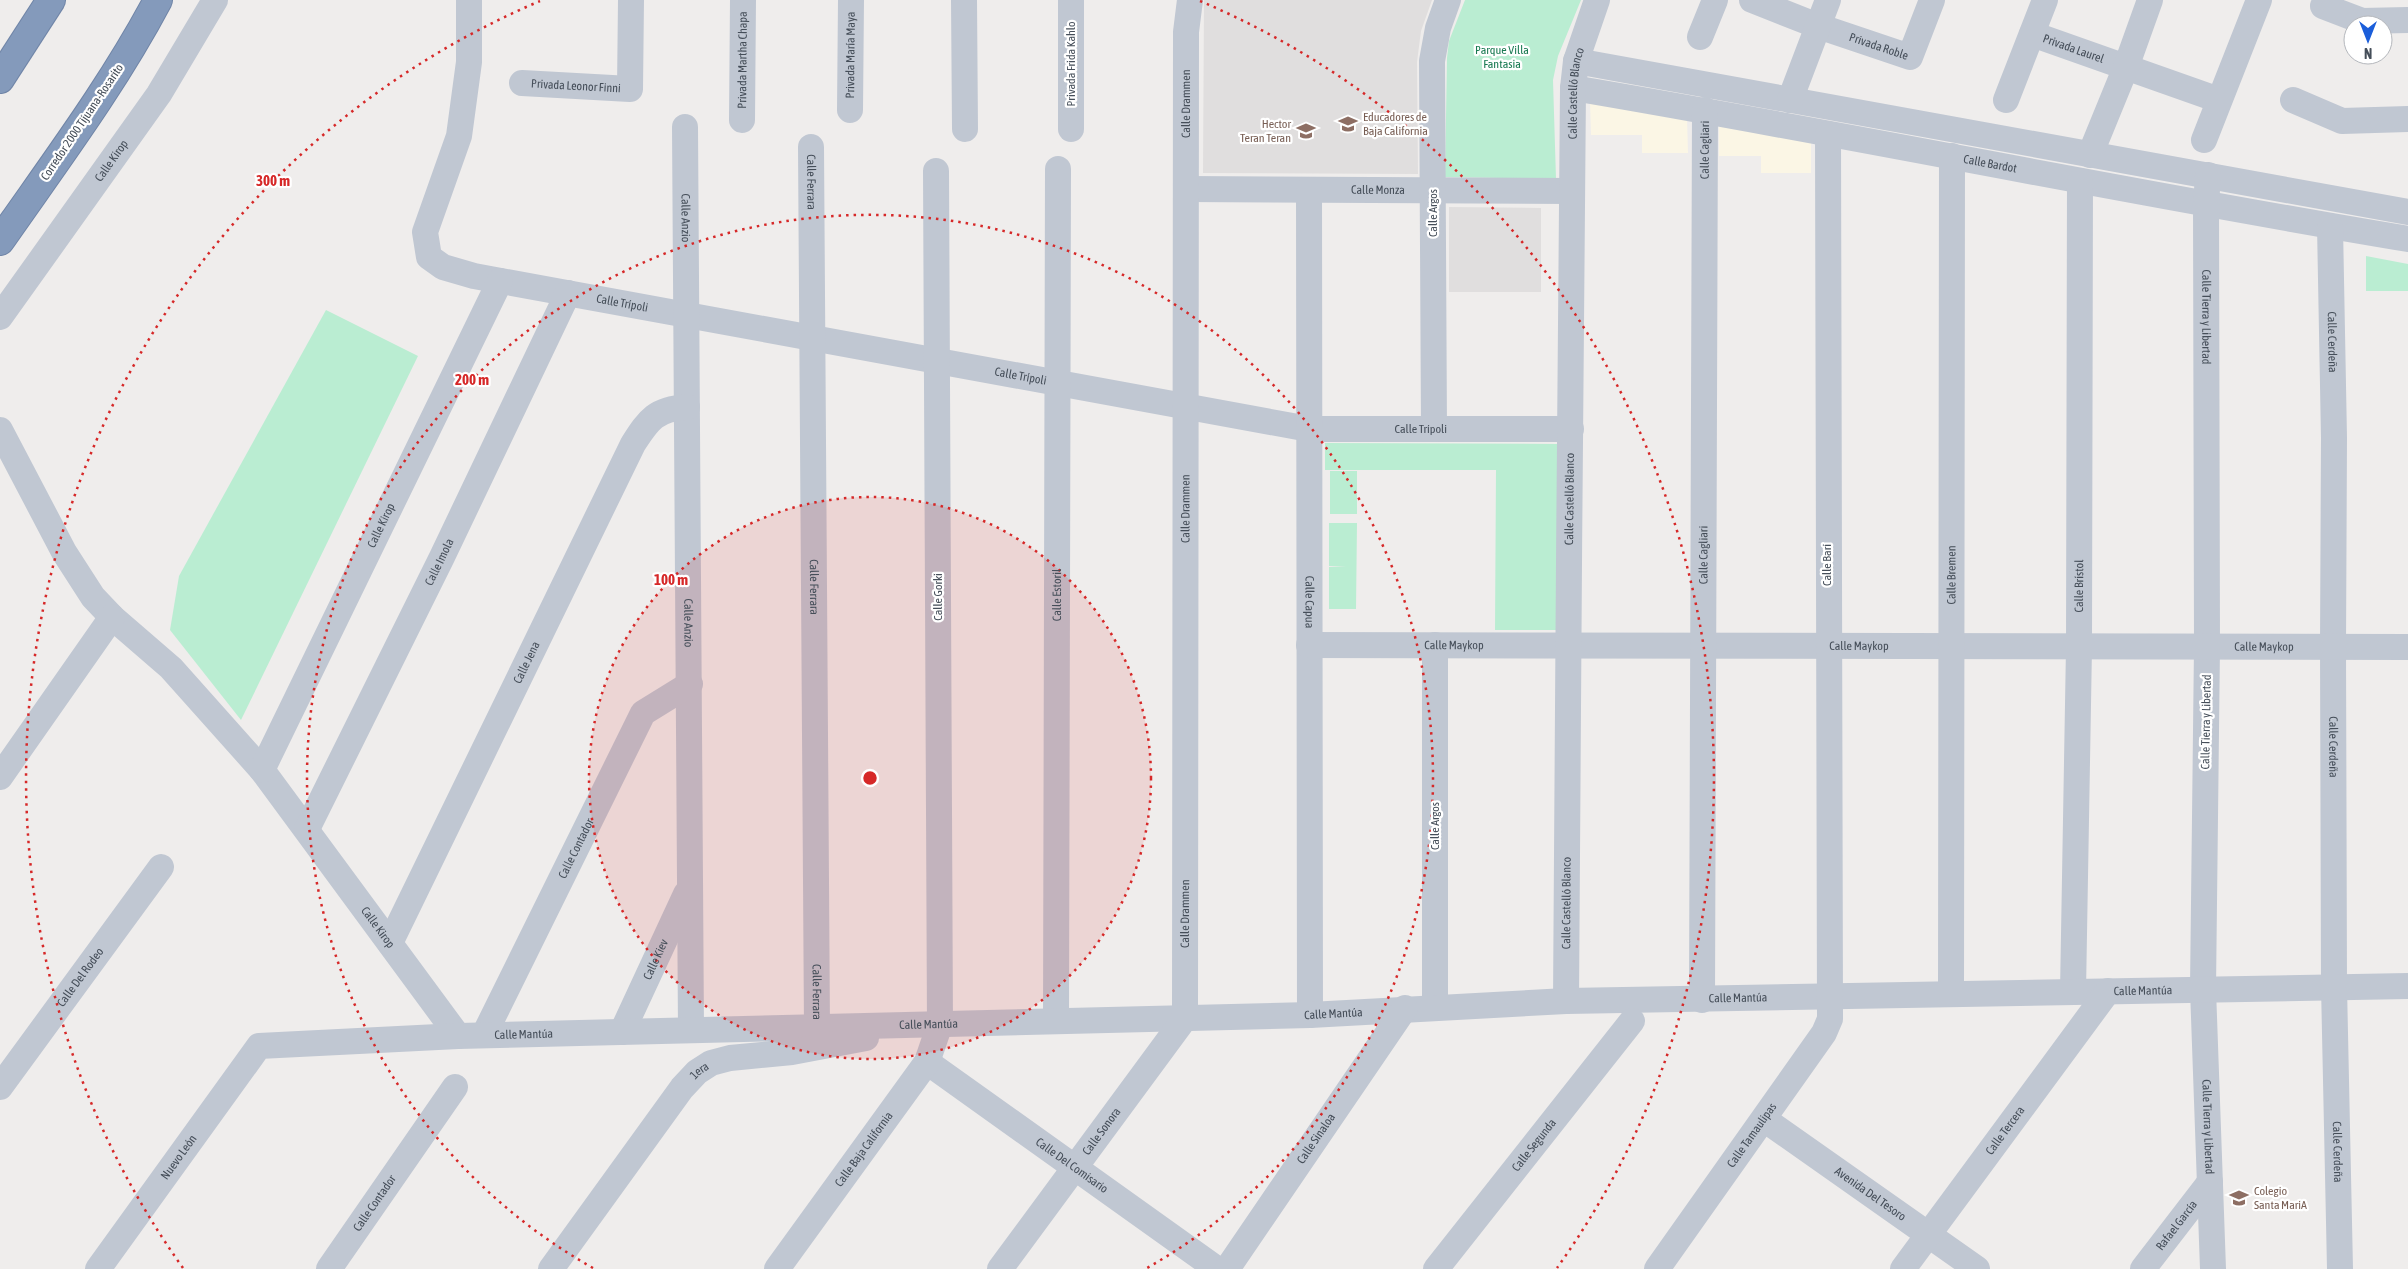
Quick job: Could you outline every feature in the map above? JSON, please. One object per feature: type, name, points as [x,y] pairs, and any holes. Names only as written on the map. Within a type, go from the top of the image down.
[{"type":"highway","points":[[0,79],[52,0]]},
{"type":"highway","name":"Corredor 2000 Tijuana-Rosarito","points":[[0,241],[103,93],[139,36],[158,0]]},
{"type":"street","name":"Calle Kirop","points":[[0,316],[159,94],[215,0]]},
{"type":"street","name":"Calle Trípoli","points":[[469,0],[469,62],[460,136],[425,232],[429,257],[442,267],[500,281],[1309,429],[1571,429]]},
{"type":"street","name":"Privada Leonor Finni","points":[[522,83],[630,89],[631,0]]},
{"type":"street","name":"Privada Martha Chapa","points":[[742,120],[743,0]]},
{"type":"street","name":"Privada María Maya","points":[[850,110],[851,0]]},
{"type":"street","points":[[964,0],[965,129]]},
{"type":"street","name":"Privada Frida Kahlo","points":[[1071,0],[1071,129]]},
{"type":"street","name":"Calle Drammen","points":[[1185,1018],[1186,32],[1190,0]]},
{"type":"street","name":"Calle Argos","points":[[1434,429],[1432,61],[1438,28],[1448,0]]},
{"type":"street","name":"Calle Castelló Blanco","points":[[1566,1001],[1567,646],[1571,429],[1573,88],[1576,61],[1597,0]]},
{"type":"street","points":[[1700,37],[1715,0]]},
{"type":"street","name":"Privada Roble","points":[[1752,0],[1818,26],[1910,57],[1932,0]]},
{"type":"street","points":[[1790,100],[1828,0]]},
{"type":"street","points":[[2032,34],[2045,0]]},
{"type":"street","points":[[2090,155],[2126,67],[2150,0]]},
{"type":"street","points":[[2204,140],[2259,0]]},
{"type":"street","points":[[2323,6],[2362,22],[2408,20]]},
{"type":"street","name":"Privada Laurel","points":[[2006,100],[2032,34],[2219,100]]},
{"type":"street","points":[[1576,61],[2408,212]]},
{"type":"street","name":"Calle Bardot","points":[[1573,88],[1705,110],[2206,205],[2408,239]]},
{"type":"street","points":[[2293,100],[2342,121],[2408,119]]},
{"type":"street","name":"Calle Cagliari","points":[[1702,1000],[1705,645],[1705,110]]},
{"type":"street","points":[[1888,145],[1895,120]]},
{"type":"street","name":"Calle Anzio","points":[[685,127],[691,1030]]},
{"type":"street","name":"Calle Barí","points":[[1828,134],[1827,645],[1830,997]]},
{"type":"street","name":"Calle Ferrara","points":[[811,147],[817,1027]]},
{"type":"street","name":"Calle Bremen","points":[[1951,994],[1952,156]]},
{"type":"street","name":"Calle Estoril","points":[[1056,1021],[1058,169]]},
{"type":"street","name":"Calle Gorki","points":[[936,171],[940,1024]]},
{"type":"street","name":"Calle Tierra y Libertad","points":[[2208,175],[2206,205],[2206,646],[2203,989],[2214,1269]]},
{"type":"street","name":"Calle Brístol","points":[[2073,992],[2078,646],[2080,181]]},
{"type":"street","name":"Calle Monza","points":[[1186,189],[1572,191]]},
{"type":"street","name":"Calle Capua","points":[[1308,190],[1310,1015]]},
{"type":"street","name":"Calle Cerdeña","points":[[2330,226],[2334,438],[2334,986],[2340,1269]]},
{"type":"street","name":"Calle Kirop","points":[[262,770],[500,281]]},
{"type":"street","name":"Calle Imola","points":[[307,829],[442,557],[568,293]]},
{"type":"street","name":"Calle Jena","points":[[390,943],[633,444],[646,425],[657,414],[670,408],[687,407]]},
{"type":"street","name":"Calle Kirop","points":[[0,430],[7,464],[93,597],[171,668],[262,770],[458,1036]]},
{"type":"street","points":[[0,776],[112,616]]},
{"type":"street","name":"Calle Maykop","points":[[1309,645],[2408,647]]},
{"type":"street","name":"Calle Argos","points":[[1435,1007],[1436,645]]},
{"type":"street","name":"Calle Contador","points":[[484,1035],[643,713],[690,684]]},
{"type":"street","name":"Calle Del Rodeo","points":[[0,1087],[162,866]]},
{"type":"street","name":"Calle Kiev","points":[[622,1032],[690,887]]},
{"type":"street","name":"Calle Mantúa","points":[[259,1046],[484,1035],[1310,1015],[1405,1008],[1566,1001],[2408,986]]},
{"type":"street","name":"Calle Tercera","points":[[1903,1269],[2108,991]]},
{"type":"street","name":"Calle Tamaulipas","points":[[1657,1269],[1824,1033],[1830,1019],[1830,997]]},
{"type":"street","name":"Calle Sinaloa","points":[[1227,1269],[1405,1008]]},
{"type":"street","name":"Calle Sonora","points":[[1000,1269],[1185,1018]]},
{"type":"street","name":"Calle Segunda","points":[[1436,1269],[1632,1021]]},
{"type":"street","name":"Calle Baja California","points":[[777,1269],[927,1062],[940,1024]]},
{"type":"street","name":"1era","points":[[552,1269],[682,1088],[704,1067],[730,1058],[792,1052],[940,1024]]},
{"type":"street","name":"Nuevo León","points":[[98,1269],[259,1046]]},
{"type":"street","name":"Calle Del Comisario","points":[[927,1062],[1217,1269]]},
{"type":"street","name":"Calle Contador","points":[[329,1269],[455,1087]]},
{"type":"street","name":"Avenida Del Tesoro","points":[[1764,1119],[1977,1269]]},
{"type":"street","name":"Rafael García","points":[[2143,1269],[2210,1182]]},
{"type":"shaded area","points":[[1204,0],[1432,0],[1421,31],[1417,62],[1418,174],[1203,173]]},
{"type":"shaded area","points":[[1590,101],[1687,117],[1688,153],[1642,153],[1642,135],[1591,135]]},
{"type":"shaded area","points":[[1719,123],[1811,140],[1811,173],[1761,173],[1761,156],[1719,156]]},
{"type":"shaded area","points":[[1449,207],[1541,208],[1541,292],[1449,292]]},
{"type":"green space","name":"Parque Villa Fantasia","points":[[1465,0],[1581,0],[1558,56],[1553,80],[1556,179],[1445,177],[1447,58],[1449,41]]},
{"type":"green space","points":[[2366,256],[2408,264],[2408,291],[2366,291]]},
{"type":"green space","points":[[326,310],[418,356],[241,720],[170,630],[179,576]]},
{"type":"green space","points":[[1325,443],[1558,444],[1557,630],[1495,630],[1496,470],[1325,470]]},
{"type":"green space","points":[[1330,471],[1357,471],[1357,514],[1330,514]]},
{"type":"green space","points":[[1329,523],[1357,523],[1356,609],[1329,609],[1329,567],[1346,566],[1329,566]]},
{"type":"place","name":"Educadores de Baja California","points":[[1348,124]]},
{"type":"place","name":"Hector Teran Teran","points":[[1306,131]]},
{"type":"place","name":"Colegio Santa MariA","points":[[2239,1198]]}]
